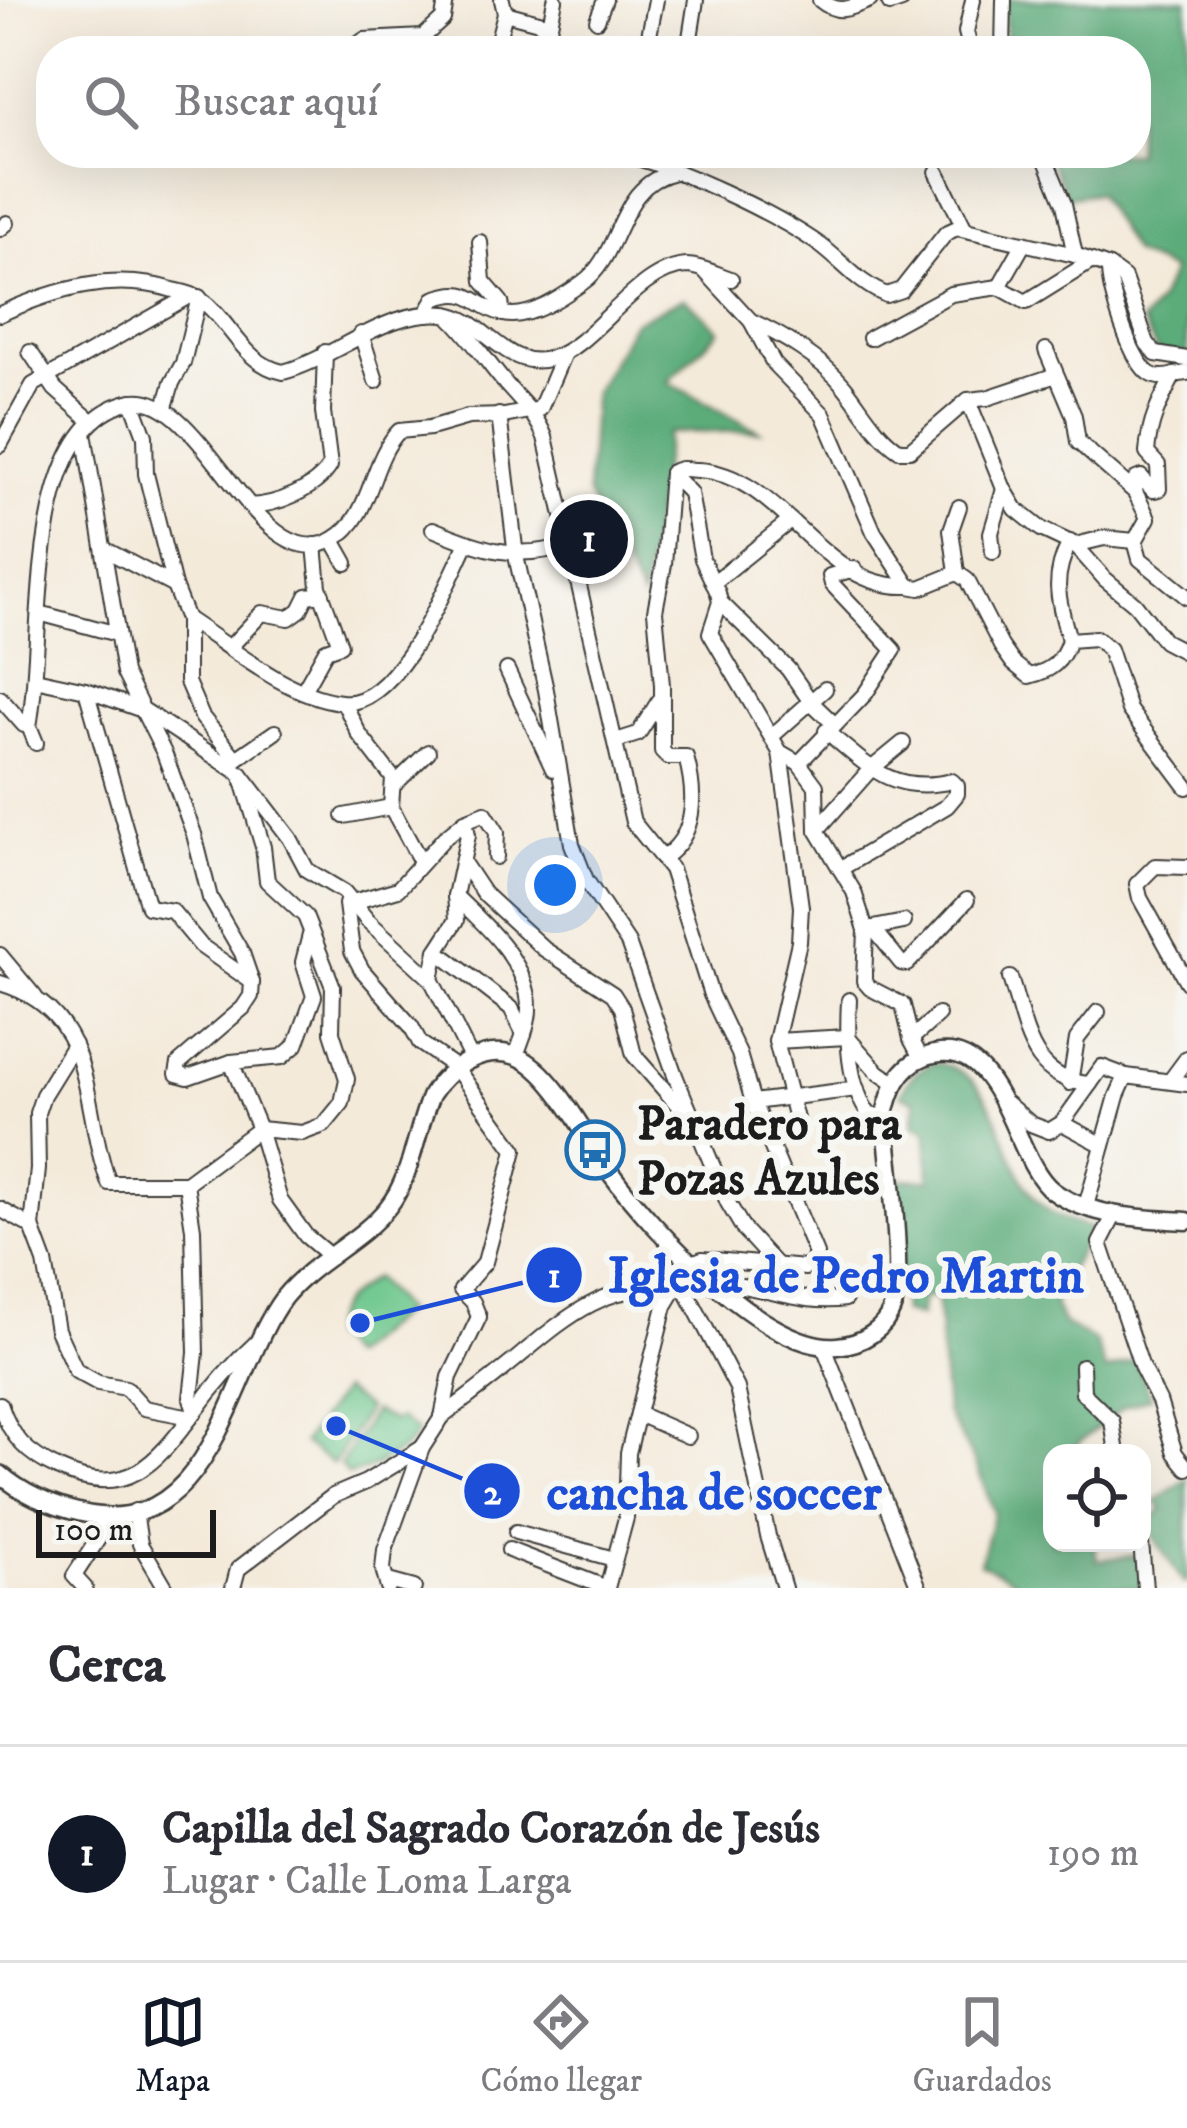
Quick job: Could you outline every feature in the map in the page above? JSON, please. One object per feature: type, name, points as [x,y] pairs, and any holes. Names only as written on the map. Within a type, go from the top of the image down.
[{"type":"main road","points":[[0,1474],[47,1504],[104,1517],[135,1511],[174,1490],[216,1441],[260,1339],[285,1297],[393,1202],[431,1095],[464,1063],[516,1056],[546,1081],[685,1272],[716,1283],[786,1336],[824,1347],[857,1342],[874,1333],[896,1299],[877,1116],[894,1083],[921,1058],[942,1054],[974,1064],[1005,1102],[1026,1155],[1042,1180],[1069,1201],[1114,1214],[1187,1221]]},
{"type":"street","points":[[425,36],[443,19],[446,0]]},
{"type":"street","points":[[542,36],[555,0]]},
{"type":"street","points":[[597,20],[605,0]]},
{"type":"street","points":[[649,36],[656,0]]},
{"type":"street","points":[[690,36],[696,0]]},
{"type":"street","points":[[820,0],[843,11],[870,0]]},
{"type":"street","points":[[888,0],[890,4],[902,0]]},
{"type":"street","points":[[967,36],[973,0]]},
{"type":"street","points":[[1004,0],[1004,36]]},
{"type":"street","points":[[503,7],[548,25]]},
{"type":"street","points":[[667,168],[822,247],[864,286],[886,296],[901,290],[946,232],[965,229],[1092,261],[1124,278],[1147,343],[1156,354],[1187,359]]},
{"type":"street","points":[[1049,168],[1064,204],[1075,255]]},
{"type":"street","points":[[427,314],[434,299],[466,293],[503,314],[534,311],[587,280],[632,202],[653,176],[675,172]]},
{"type":"street","points":[[937,172],[965,229]]},
{"type":"street","points":[[480,242],[483,281],[501,302],[503,314]]},
{"type":"street","points":[[999,287],[1024,243]]},
{"type":"street","points":[[870,338],[951,294],[999,287],[1026,302],[1092,261]]},
{"type":"street","points":[[0,314],[65,289],[116,281],[153,284],[195,296],[263,368],[283,372],[361,334],[427,314],[447,314],[472,323],[514,356],[546,360],[564,353],[644,285],[674,269],[689,266],[731,279]]},
{"type":"street","points":[[1108,267],[1115,309],[1140,363],[1154,376],[1181,374]]},
{"type":"street","points":[[704,270],[751,321],[774,364],[830,425],[874,532],[909,586]]},
{"type":"street","points":[[0,445],[25,395],[46,377],[195,296]]},
{"type":"street","points":[[166,407],[183,363],[195,296]]},
{"type":"street","points":[[447,314],[534,412],[545,437],[633,822],[664,857],[711,995],[739,1054],[753,1102],[815,1254],[805,1268],[702,1259],[670,1293],[628,1453],[626,1518],[607,1588],[509,1550]]},
{"type":"street","points":[[751,321],[843,384],[874,428],[899,450],[910,450],[968,400],[1056,375]]},
{"type":"street","points":[[361,334],[376,382]]},
{"type":"street","points":[[1046,350],[1074,416],[1078,442],[1135,492],[1148,518],[1135,541],[1139,559],[1187,597]]},
{"type":"street","points":[[30,352],[87,427],[117,634],[131,694],[145,711],[194,834],[210,898],[253,982],[243,1008],[179,1064],[177,1074],[188,1077],[230,1062],[282,1057],[296,1045],[314,996],[303,962],[310,935]]},
{"type":"street","points":[[249,506],[304,489],[323,478],[330,466],[322,398],[325,352]]},
{"type":"street","points":[[36,743],[29,726],[48,511],[62,470],[87,427],[132,401],[154,401],[166,407],[249,506],[285,536],[315,545],[333,540],[359,514],[377,463],[399,431],[468,417],[534,412],[540,409],[564,353]]},
{"type":"street","points":[[1135,492],[1138,477],[1153,490],[1159,488],[1158,465],[1147,453],[1148,440],[1154,413],[1181,374]]},
{"type":"street","points":[[968,400],[1004,489],[1024,517],[1073,543],[1105,579],[1136,604],[1164,641],[1187,653]]},
{"type":"street","points":[[132,401],[145,436],[146,474],[174,586],[187,619],[187,682],[202,717],[290,838],[307,870],[344,892],[430,979],[464,1063],[515,1150],[485,1262],[461,1289],[479,1317],[451,1377],[442,1418]]},
{"type":"street","points":[[499,416],[516,556],[546,690],[572,844],[586,880],[628,944],[728,1203],[744,1230],[777,1266]]},
{"type":"street","points":[[671,473],[679,468],[707,470],[748,483],[816,546],[887,585],[920,588],[957,573]]},
{"type":"street","points":[[671,473],[690,493],[702,559],[720,602],[788,669],[830,727],[870,770],[911,787],[952,781],[957,794],[947,806],[839,869]]},
{"type":"street","points":[[664,857],[687,837],[692,815],[686,757],[668,757],[662,751],[655,611],[671,473]]},
{"type":"street","points":[[993,552],[992,533],[1004,489]]},
{"type":"street","points":[[959,507],[951,530],[957,573],[967,580],[1012,663],[1029,676],[1047,672],[1064,656],[1069,640],[1056,582],[1058,564],[1073,543],[1104,538],[1135,541]]},
{"type":"street","points":[[713,583],[790,521]]},
{"type":"street","points":[[433,529],[516,556],[569,544]]},
{"type":"street","points":[[333,540],[346,563]]},
{"type":"street","points":[[187,619],[303,691],[344,704],[358,701],[401,669],[421,639],[467,543]]},
{"type":"street","points":[[303,691],[326,650],[340,645],[322,594],[315,545]]},
{"type":"street","points":[[106,550],[174,586]]},
{"type":"street","points":[[799,763],[857,704],[894,650],[832,584],[830,575],[854,569]]},
{"type":"street","points":[[230,647],[262,613],[289,618],[307,596],[322,594]]},
{"type":"street","points":[[720,602],[710,634],[780,752],[801,907],[799,941],[776,1041],[796,1119]]},
{"type":"street","points":[[39,613],[117,634]]},
{"type":"street","points":[[1069,640],[1096,638],[1109,649],[1129,710],[1187,788]]},
{"type":"street","points":[[507,670],[561,790]]},
{"type":"street","points":[[0,955],[61,1022],[74,1045],[109,1183],[186,1183],[259,1129],[271,1127],[291,1134],[314,1129],[333,1116],[346,1088],[346,1071],[332,1032],[333,987],[302,910],[266,881],[262,847],[236,766],[145,711],[86,689],[35,679]]},
{"type":"street","points":[[772,736],[825,688]]},
{"type":"street","points":[[86,689],[148,908],[172,911],[201,946],[253,982]]},
{"type":"street","points":[[616,741],[638,734],[662,697]]},
{"type":"street","points":[[0,698],[29,726]]},
{"type":"street","points":[[344,704],[394,785]]},
{"type":"street","points":[[236,766],[275,732]]},
{"type":"street","points":[[817,830],[870,770],[903,743]]},
{"type":"street","points":[[421,862],[391,807],[394,785],[428,752]]},
{"type":"street","points":[[780,752],[799,763],[815,786],[817,830],[854,892],[869,929],[901,963],[907,964],[967,900]]},
{"type":"street","points":[[399,756],[411,770]]},
{"type":"street","points":[[344,816],[391,807]]},
{"type":"street","points":[[464,1063],[420,1043],[362,970],[352,951],[346,904],[398,889],[465,821],[488,814],[497,832],[496,857]]},
{"type":"street","points":[[430,979],[437,951],[457,920],[455,896],[468,835],[465,821]]},
{"type":"street","points":[[464,864],[484,894],[544,949],[613,994],[622,1008],[634,1055],[701,1133]]},
{"type":"street","points":[[1187,867],[1155,866],[1138,884],[1139,898],[1187,982]]},
{"type":"street","points":[[455,896],[486,925],[522,980],[530,1004],[516,1056]]},
{"type":"street","points":[[946,902],[954,916]]},
{"type":"street","points":[[869,929],[899,923]]},
{"type":"street","points":[[869,929],[864,981],[903,1005],[921,1058]]},
{"type":"street","points":[[437,951],[511,1008],[524,1034]]},
{"type":"street","points":[[1010,978],[1043,1066],[1070,1083],[1090,1084]]},
{"type":"street","points":[[0,983],[36,999]]},
{"type":"street","points":[[849,1000],[847,1037],[857,1089],[877,1116]]},
{"type":"street","points":[[1070,1083],[1077,1039],[1097,1012]]},
{"type":"street","points":[[911,1039],[938,1015]]},
{"type":"street","points":[[776,1041],[847,1037],[894,1083]]},
{"type":"street","points":[[74,1045],[37,1113],[32,1227],[45,1262],[57,1330],[76,1371],[98,1383],[126,1388],[144,1408],[193,1414]]},
{"type":"street","points":[[1170,1082],[1187,1058]]},
{"type":"street","points":[[230,1062],[259,1129],[280,1199],[306,1236],[331,1257]]},
{"type":"street","points":[[1005,1102],[1031,1124],[1049,1131],[1062,1123],[1105,1066],[1126,1076],[1187,1084]]},
{"type":"street","points":[[1086,1206],[1126,1076]]},
{"type":"street","points":[[753,1102],[857,1089]]},
{"type":"street","points":[[1062,1123],[1103,1145]]},
{"type":"street","points":[[186,1183],[195,1262],[193,1414]]},
{"type":"street","points":[[0,1209],[32,1227]]},
{"type":"street","points":[[1114,1214],[1100,1243],[1175,1454],[1187,1468]]},
{"type":"street","points":[[805,1268],[808,1299]]},
{"type":"street","points":[[685,1272],[737,1388],[768,1536],[784,1588]]},
{"type":"street","points":[[716,1283],[808,1299],[845,1299]]},
{"type":"street","points":[[414,1588],[388,1584],[383,1569],[385,1550],[422,1448],[442,1418],[579,1310],[620,1292],[650,1288],[670,1293]]},
{"type":"street","points":[[0,1404],[8,1427],[40,1460],[86,1479],[121,1478],[166,1452],[260,1339]]},
{"type":"street","points":[[824,1347],[919,1588]]},
{"type":"street","points":[[1082,1366],[1083,1393],[1112,1421],[1116,1444]]},
{"type":"street","points":[[638,1414],[680,1432]]},
{"type":"street","points":[[233,1588],[231,1568],[333,1496],[422,1448]]},
{"type":"street","points":[[135,1511],[140,1544],[166,1588]]},
{"type":"street","points":[[85,1588],[74,1576],[98,1539],[104,1517]]},
{"type":"street","points":[[516,1532],[614,1559]]},
{"type":"street","points":[[1142,1552],[1145,1588]]},
{"type":"green space","points":[[1005,0],[1187,0],[1187,356],[1157,351],[1142,322],[1159,301],[1172,271],[1133,253],[1097,193],[1067,197],[1054,168],[1151,168],[1151,36],[1006,36]]},
{"type":"green space","points":[[684,298],[720,330],[668,382],[759,431],[668,433],[642,598],[587,493],[594,393],[634,322]]},
{"type":"green space","points":[[934,1063],[957,1069],[974,1082],[998,1121],[1027,1187],[1058,1216],[1091,1228],[1054,1305],[1064,1324],[1095,1341],[1106,1371],[1136,1360],[1151,1397],[1124,1407],[1077,1444],[1043,1444],[1043,1552],[1096,1552],[1097,1560],[1140,1555],[1142,1588],[1013,1588],[1014,1580],[980,1563],[994,1512],[976,1464],[946,1412],[937,1298],[923,1297],[920,1316],[903,1312],[896,1179],[930,1180],[926,1130],[914,1126],[915,1100],[901,1095],[906,1083]]},
{"type":"green space","points":[[374,1278],[404,1311],[349,1357],[329,1336],[331,1325],[344,1301]]},
{"type":"green space","points":[[342,1390],[368,1409],[333,1464],[303,1443]]},
{"type":"green space","points":[[374,1411],[394,1421],[400,1418],[417,1432],[387,1459],[348,1475],[340,1465]]},
{"type":"green space","points":[[1187,1479],[1187,1582],[1151,1533],[1151,1520],[1162,1509],[1155,1501]]},
{"type":"place","name":"Capilla del Sagrado Corazón de Jesús","points":[[589,539]]},
{"type":"place","name":"Paradero para Pozas Azules","points":[[595,1150]]},
{"type":"place","name":"Iglesia de Pedro Martin","points":[[360,1323]]},
{"type":"place","name":"cancha de soccer","points":[[336,1426]]}]
